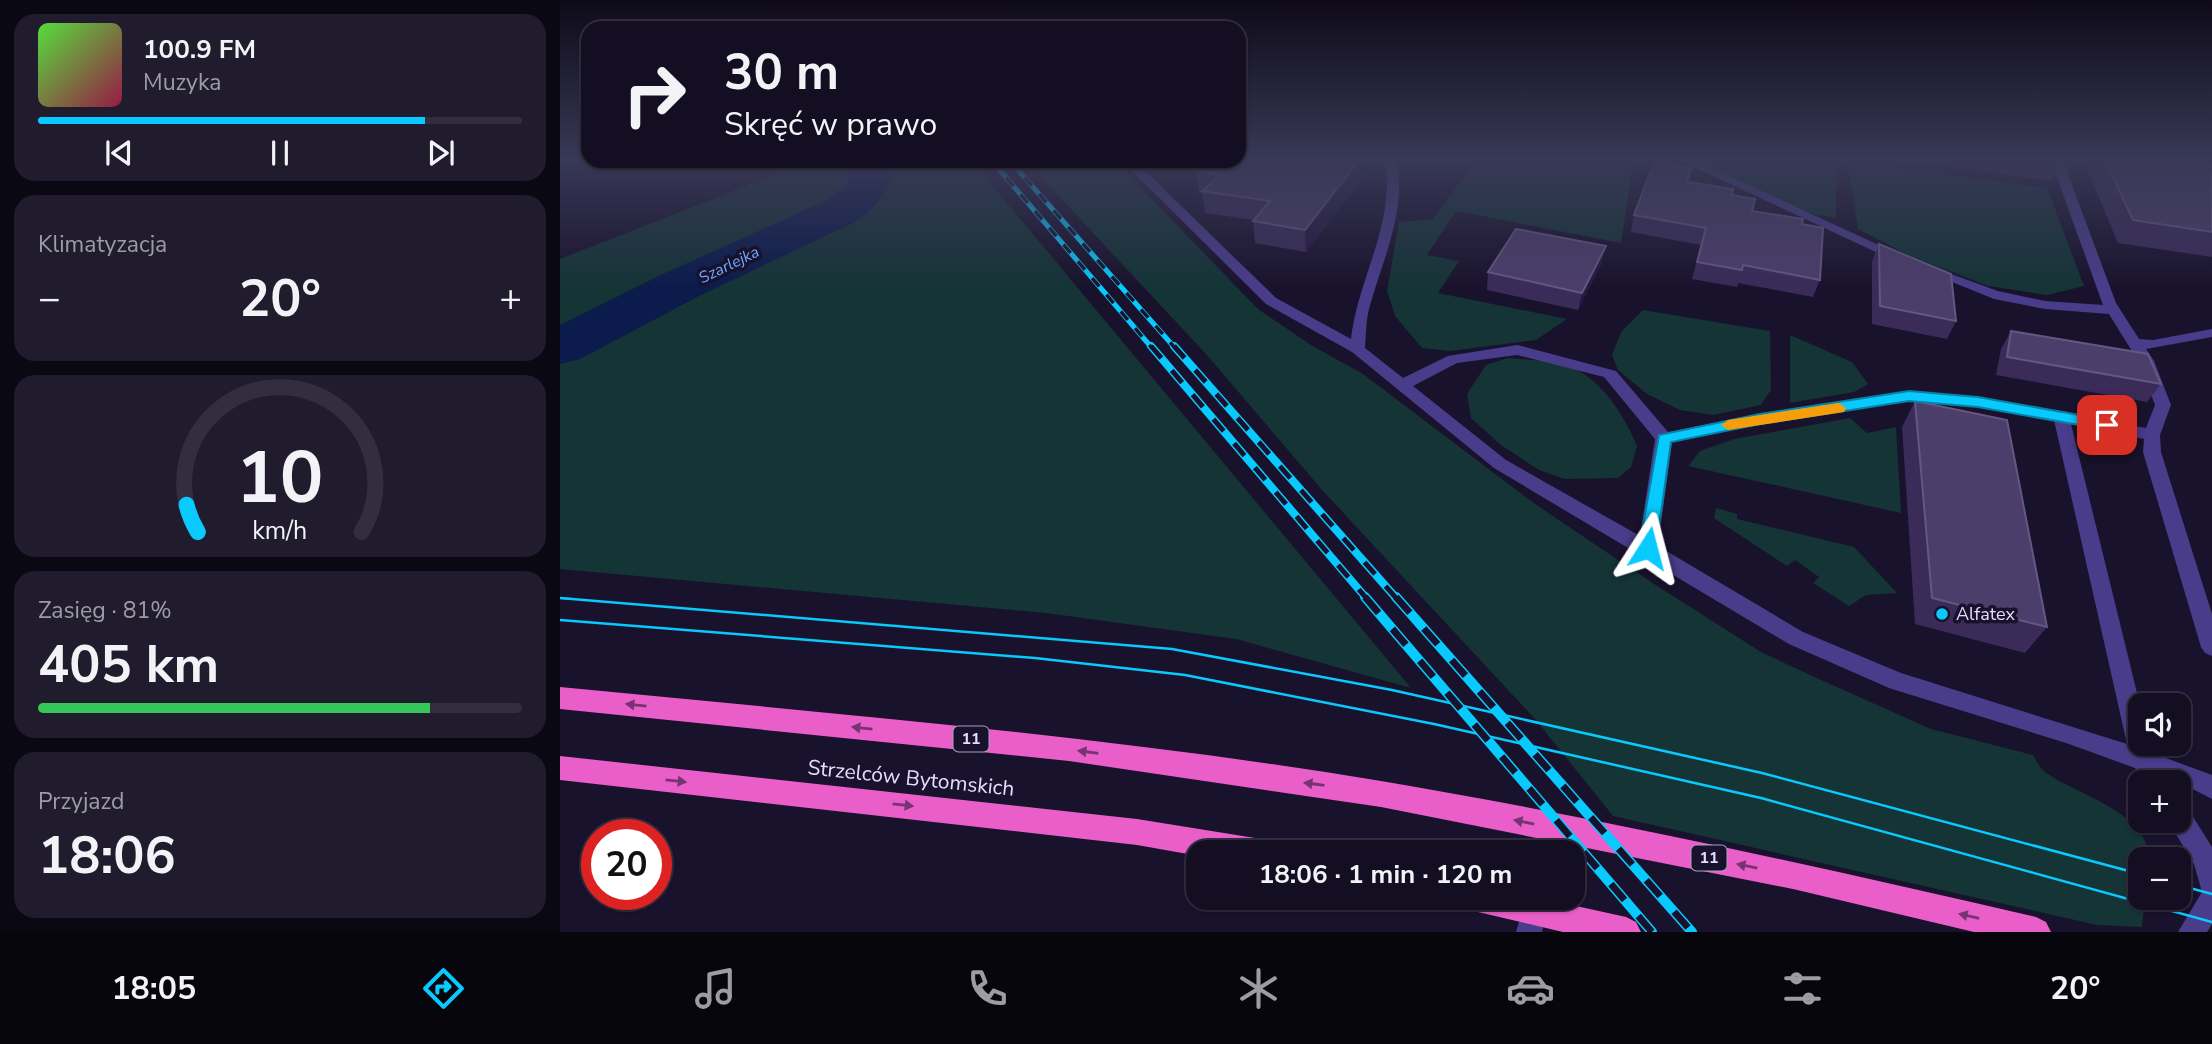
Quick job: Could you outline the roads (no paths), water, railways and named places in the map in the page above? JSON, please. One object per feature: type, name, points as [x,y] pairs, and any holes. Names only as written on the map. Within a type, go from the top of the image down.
[{"type":"highway","name":"11","points":[[560,698],[1069,749],[1381,794],[1793,875],[2036,932]]},
{"type":"highway","name":"Strzelców Bytomskich","points":[[560,768],[1137,832],[1186,840]]},
{"type":"highway","points":[[1504,910],[1531,922],[1626,932]]},
{"type":"lane","points":[[1171,201],[1271,301],[1357,349],[1500,464],[1648,548],[1797,638],[1897,681],[2142,759],[2212,788]]},
{"type":"lane","points":[[1357,349],[1361,311],[1378,265],[1391,201]]},
{"type":"lane","points":[[1775,201],[1994,295],[2045,305],[2115,310]]},
{"type":"lane","points":[[2072,201],[2109,303],[2135,343],[2163,405],[2152,435],[2154,459],[2212,647]]},
{"type":"lane","points":[[2135,343],[2153,345],[2212,332]]},
{"type":"lane","points":[[1402,385],[1453,359],[1517,349],[1610,374],[1664,438],[1648,548]]},
{"type":"lane","points":[[1664,438],[1760,419],[1909,396],[1978,402],[2152,435]]},
{"type":"lane","points":[[2061,416],[2142,759],[2149,770]]},
{"type":"lane","points":[[2189,833],[2205,859],[2212,884]]},
{"type":"lane","points":[[2191,932],[2212,900]]},
{"type":"waterway","name":"Szarlejka","points":[[560,347],[681,285],[841,211],[854,201]]},
{"type":"tram line","points":[[560,598],[1172,649],[1392,690],[1762,773],[2128,871]]},
{"type":"tram line","points":[[560,620],[1035,658],[1185,675],[1434,724],[1761,798],[2212,922]]},
{"type":"tram line","points":[[2191,888],[2212,894]]},
{"type":"railway","points":[[1027,201],[1152,348]]},
{"type":"railway","points":[[1046,201],[1175,348]]},
{"type":"railway","points":[[1151,346],[1367,599]]},
{"type":"railway","points":[[1174,346],[1397,599]]},
{"type":"railway","points":[[1365,597],[1652,932]]},
{"type":"railway","points":[[1396,597],[1692,932]]},
{"type":"place","name":"Alfatex","points":[[1942,614]]}]
